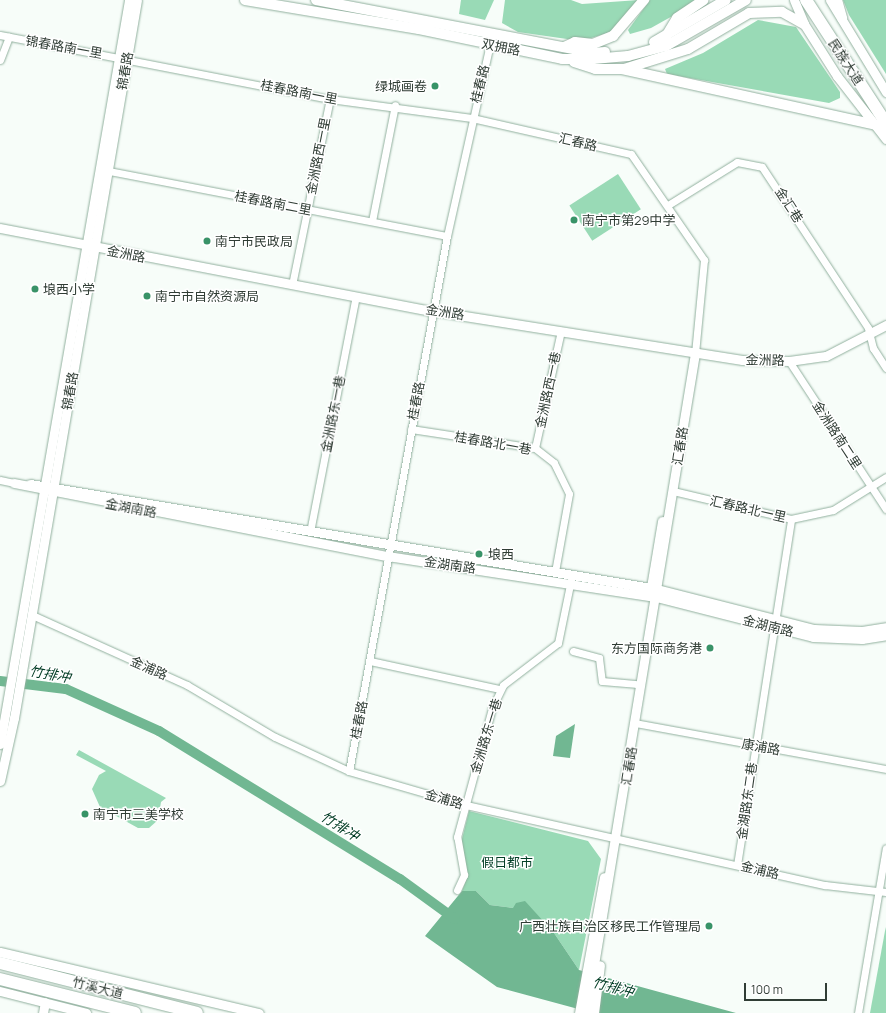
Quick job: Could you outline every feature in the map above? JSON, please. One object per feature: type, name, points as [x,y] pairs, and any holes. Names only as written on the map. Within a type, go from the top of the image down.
[{"type":"highway","name":"民族大道","points":[[806,0],[881,124]]},
{"type":"highway","name":"民族大道","points":[[816,0],[886,108]]},
{"type":"highway","name":"竹溪大道","points":[[0,963],[196,1013]]},
{"type":"highway","name":"竹溪大道","points":[[0,979],[135,1013]]},
{"type":"main road","name":"锦春路","points":[[0,781],[123,57],[129,0]]},
{"type":"main road","name":"锦春路","points":[[123,57],[137,0]]},
{"type":"main road","name":"双拥路","points":[[245,0],[489,44],[562,59],[628,56],[666,46],[746,0]]},
{"type":"main road","name":"双拥路","points":[[316,0],[593,52],[627,50],[663,40],[726,0]]},
{"type":"main road","points":[[564,47],[575,42],[594,44],[613,36],[644,0]]},
{"type":"main road","points":[[663,40],[677,18],[704,0]]},
{"type":"main road","points":[[794,0],[804,24],[837,76],[881,124],[886,132]]},
{"type":"main road","points":[[830,0],[886,92]]},
{"type":"main road","points":[[837,0],[842,18]]},
{"type":"main road","points":[[622,69],[688,48],[749,13],[782,12],[804,24]]},
{"type":"main road","points":[[562,59],[595,69],[622,69],[881,124]]},
{"type":"main road","points":[[881,124],[886,140]]},
{"type":"main road","name":"金洲路","points":[[0,228],[91,247],[433,311],[742,360],[789,361],[826,356],[870,336],[886,325]]},
{"type":"main road","name":"汇春路","points":[[614,837],[635,684],[673,491],[692,352]]},
{"type":"main road","name":"汇春路","points":[[586,1013],[602,921],[607,878],[635,724],[653,593],[692,352]]},
{"type":"main road","name":"金湖南路","points":[[14,483],[310,532],[388,551],[556,572],[571,579]]},
{"type":"main road","name":"锦春路","points":[[24,638],[32,615],[49,489]]},
{"type":"main road","name":"金湖南路","points":[[49,489],[388,551],[653,593],[773,622],[814,629],[862,631],[886,627]]},
{"type":"main road","name":"金湖南路","points":[[773,622],[813,637],[862,639],[886,636]]},
{"type":"main road","name":"锦春路","points":[[0,744],[10,717]]},
{"type":"main road","points":[[579,1013],[589,955],[607,878]]},
{"type":"main road","points":[[594,1013],[601,959],[607,878]]},
{"type":"main road","points":[[0,952],[259,1013]]},
{"type":"main road","points":[[0,991],[86,1013]]},
{"type":"main road","points":[[43,1013],[45,1002]]},
{"type":"street","name":"桂春路","points":[[350,771],[388,551],[447,236],[492,33]]},
{"type":"street","name":"锦春路南一里","points":[[0,35],[123,57]]},
{"type":"street","points":[[0,60],[9,37]]},
{"type":"street","name":"桂春路南一里","points":[[123,57],[330,99],[395,105],[472,118]]},
{"type":"street","name":"金洲路西一里","points":[[292,285],[330,99]]},
{"type":"street","points":[[372,221],[395,105]]},
{"type":"street","name":"汇春路","points":[[472,118],[631,154],[668,205],[706,267],[692,352]]},
{"type":"street","name":"金汇巷","points":[[668,205],[737,162],[762,167],[870,336],[886,368]]},
{"type":"street","name":"桂春路南二里","points":[[104,170],[447,236]]},
{"type":"street","name":"金洲路东一巷","points":[[310,532],[356,296]]},
{"type":"street","name":"金洲路西一巷","points":[[535,448],[561,331]]},
{"type":"street","name":"金洲路南二里","points":[[789,361],[886,510]]},
{"type":"street","name":"桂春路北一巷","points":[[411,429],[535,448],[554,463],[569,494],[556,572]]},
{"type":"street","name":"汇春路北一里","points":[[673,491],[791,519],[833,510],[886,477]]},
{"type":"street","name":"金湖南路","points":[[0,480],[14,483]]},
{"type":"street","name":"金湖路东二巷","points":[[738,865],[773,622],[791,519]]},
{"type":"street","name":"金洲路东一巷","points":[[457,890],[464,875],[457,837],[492,708],[500,690],[558,643],[571,579]]},
{"type":"street","name":"金浦路","points":[[32,615],[187,685],[275,736],[350,771],[466,805],[825,885],[883,892]]},
{"type":"street","points":[[573,651],[599,658],[602,681],[635,684]]},
{"type":"street","points":[[370,661],[500,690]]},
{"type":"street","name":"康浦路","points":[[635,724],[886,770]]},
{"type":"street","points":[[858,1013],[883,892],[886,848]]},
{"type":"green space","points":[[461,0],[494,0],[485,20],[459,14]]},
{"type":"green space","points":[[505,0],[571,0],[582,4],[639,0],[611,32],[581,41],[518,32],[502,23]]},
{"type":"green space","points":[[650,0],[701,0],[651,28],[630,34],[628,30]]},
{"type":"green space","points":[[843,0],[886,0],[886,74],[849,15]]},
{"type":"green space","points":[[758,20],[796,27],[840,92],[840,98],[829,103],[667,74],[665,69],[703,53]]},
{"type":"green space","points":[[618,174],[641,209],[592,241],[569,206]]},
{"type":"green space","points":[[79,750],[166,798],[161,802],[158,820],[149,828],[138,828],[100,807],[92,789],[99,775],[106,771],[76,755]]},
{"type":"green space","name":"假日都市","points":[[469,811],[588,841],[601,859],[579,970],[554,933],[513,908],[490,905],[476,891],[462,891],[467,877],[461,843]]},
{"type":"green space","points":[[886,927],[886,1013],[870,1013],[885,931]]},
{"type":"water","points":[[575,724],[570,758],[553,756],[556,736]]},
{"type":"water","points":[[462,891],[476,891],[490,905],[513,908],[516,903],[525,901],[554,933],[579,970],[736,1013],[593,1013],[497,987],[425,936]]},
{"type":"waterway","name":"竹排冲","points":[[0,681],[66,689],[159,731],[400,879],[455,919]]},
{"type":"place","name":"绿城画卷","points":[[435,86]]},
{"type":"place","name":"南宁市第29中学","points":[[574,220]]},
{"type":"place","name":"南宁市民政局","points":[[207,241]]},
{"type":"place","name":"埌西小学","points":[[35,289]]},
{"type":"place","name":"南宁市自然资源局","points":[[147,296]]},
{"type":"place","name":"埌西","points":[[479,554]]},
{"type":"place","name":"东方国际商务港","points":[[710,648]]},
{"type":"place","name":"南宁市三美学校","points":[[85,814]]},
{"type":"place","name":"广西壮族自治区移民工作管理局","points":[[709,926]]}]
